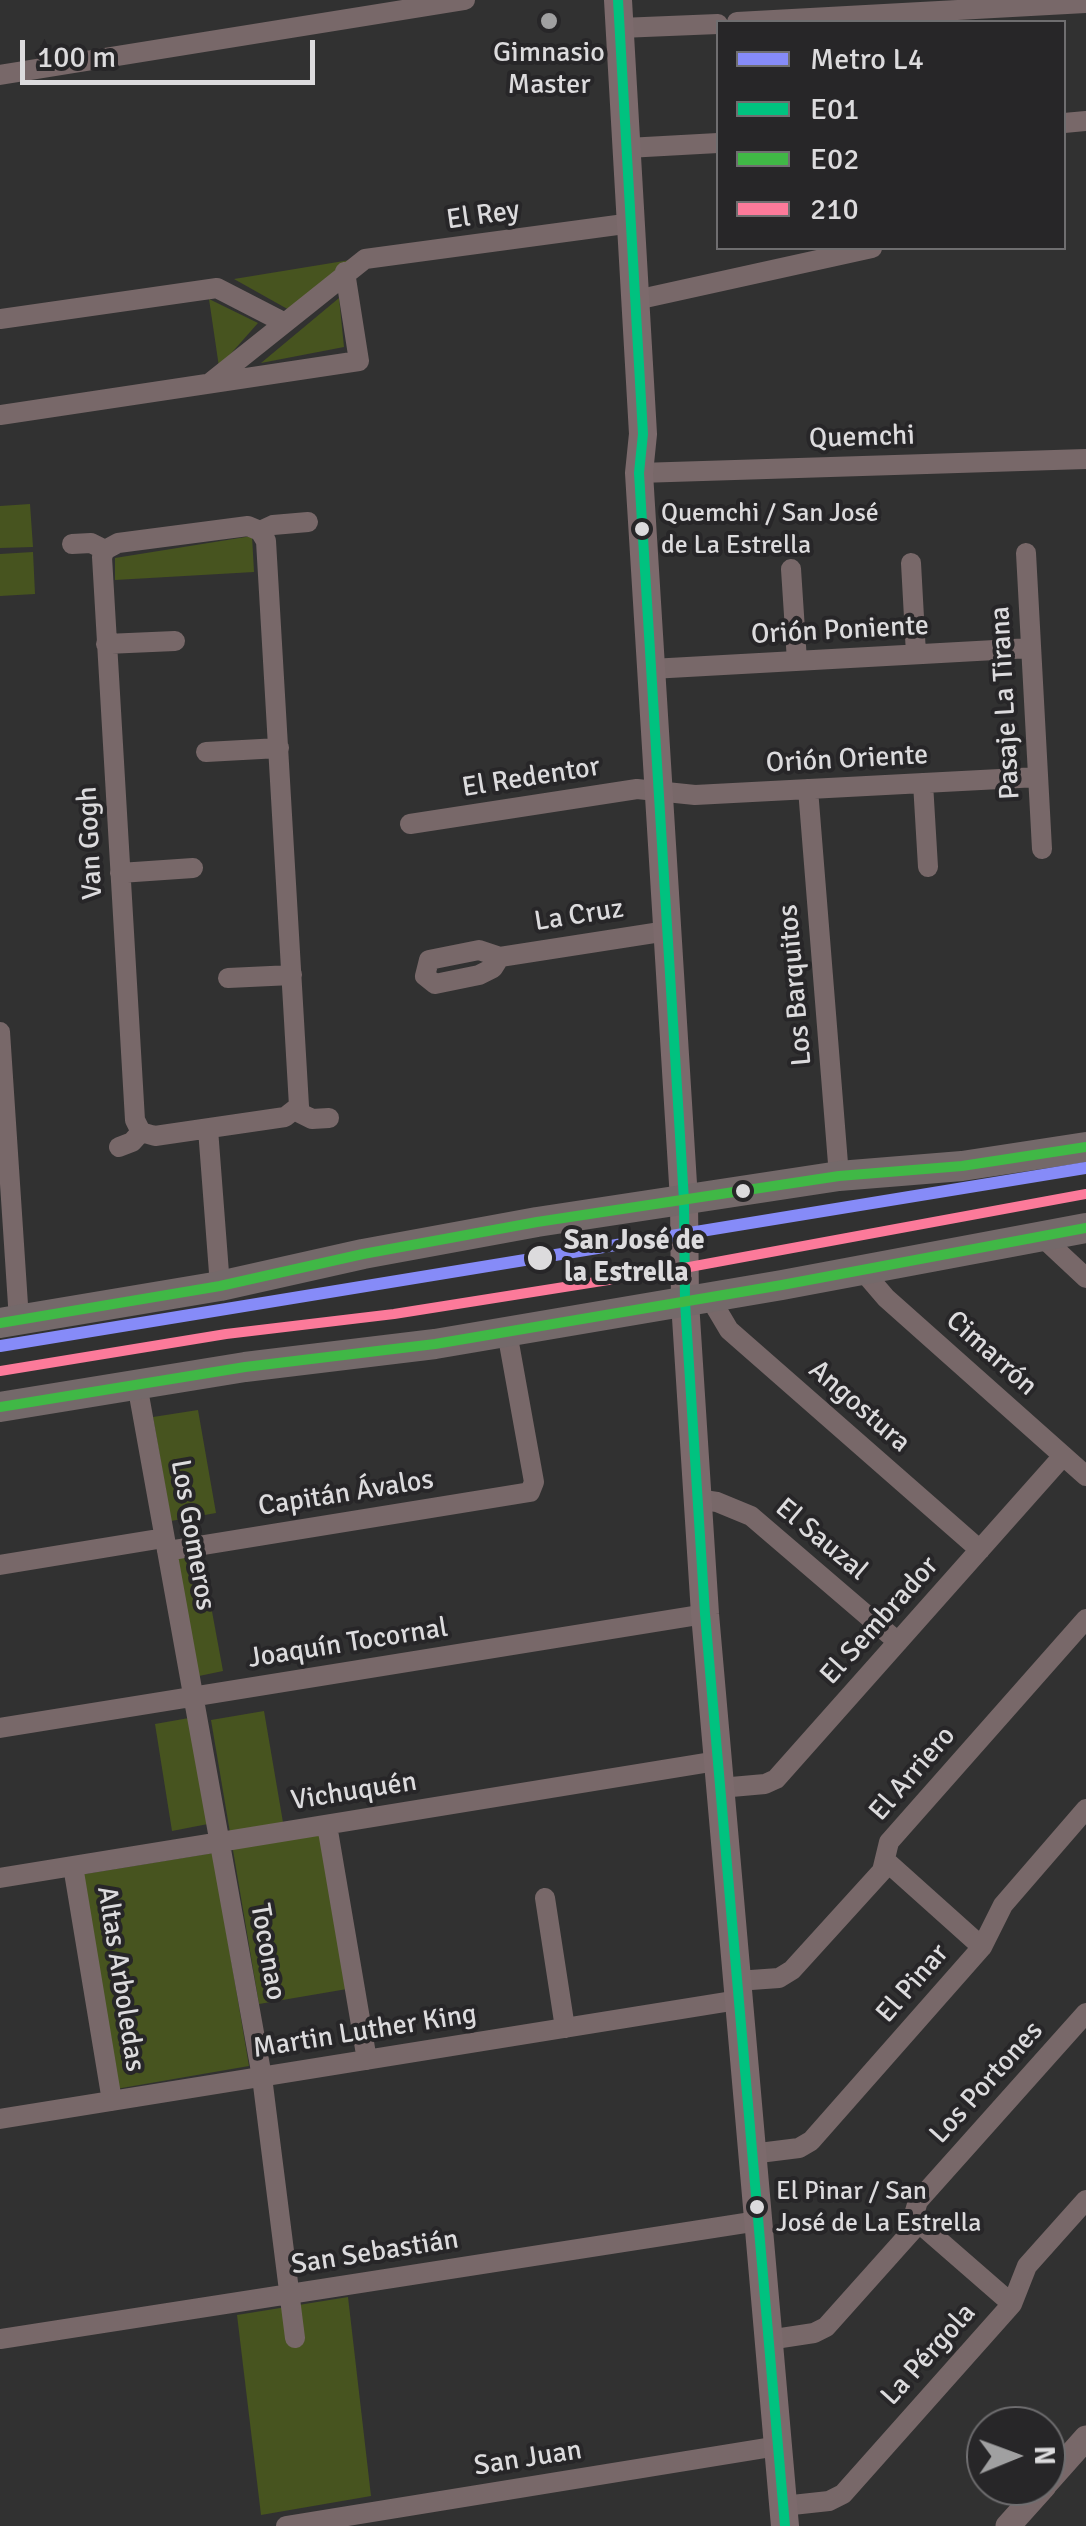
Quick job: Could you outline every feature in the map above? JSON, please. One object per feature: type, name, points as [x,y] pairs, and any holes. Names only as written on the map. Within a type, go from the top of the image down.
[{"type":"main road","points":[[603,0],[624,224],[636,300],[643,434],[640,473],[651,668],[684,1200],[698,1300],[697,1499],[704,1614],[784,2516]]},
{"type":"main road","points":[[619,14],[627,148],[624,224],[628,438],[640,473]]},
{"type":"main road","points":[[10,1322],[220,1286],[362,1254],[684,1200],[839,1176],[962,1166],[1086,1148]]},
{"type":"main road","points":[[0,1407],[507,1332],[1086,1228]]},
{"type":"street","points":[[0,75],[465,0]]},
{"type":"street","points":[[774,20],[1086,3]]},
{"type":"street","points":[[619,14],[716,24]]},
{"type":"street","points":[[627,148],[716,143]]},
{"type":"street","name":"El Rey","points":[[211,382],[365,259],[624,224]]},
{"type":"street","points":[[636,300],[863,250]]},
{"type":"street","points":[[0,415],[359,361],[346,272]]},
{"type":"street","points":[[0,319],[217,288],[283,322]]},
{"type":"street","name":"Quemchi","points":[[640,473],[1086,458]]},
{"type":"street","points":[[72,544],[91,543],[105,550],[118,543],[308,522]]},
{"type":"street","points":[[118,1147],[132,1142],[141,1132],[150,1136],[285,1117],[296,1111],[300,1100],[266,541],[260,530]]},
{"type":"street","name":"Van Gogh","points":[[105,550],[102,564],[106,644],[135,1120],[141,1132]]},
{"type":"street","name":"Pasaje La Tirana","points":[[1026,553],[1042,849]]},
{"type":"street","points":[[911,562],[916,654]]},
{"type":"street","points":[[791,569],[797,661]]},
{"type":"street","points":[[106,644],[175,640]]},
{"type":"street","name":"Orión Poniente","points":[[651,668],[1031,648]]},
{"type":"street","points":[[206,752],[278,748]]},
{"type":"street","name":"Orión Oriente","points":[[659,792],[695,795],[1038,778]]},
{"type":"street","points":[[924,783],[928,867]]},
{"type":"street","name":"El Redentor","points":[[410,824],[638,789],[659,792]]},
{"type":"street","name":"Los Barquitos","points":[[808,790],[839,1176]]},
{"type":"street","points":[[120,873],[193,868]]},
{"type":"street","name":"La Cruz","points":[[500,957],[668,931]]},
{"type":"street","points":[[228,978],[292,974]]},
{"type":"street","points":[[0,1032],[10,1322]]},
{"type":"street","points":[[296,1111],[312,1119],[330,1118]]},
{"type":"street","points":[[208,1129],[220,1286]]},
{"type":"street","points":[[1040,1236],[1086,1278]]},
{"type":"street","name":"Cimarrón","points":[[862,1270],[886,1298],[1086,1476]]},
{"type":"street","name":"Angostura","points":[[698,1300],[980,1550]]},
{"type":"street","name":"Capitán Ávalos","points":[[0,1565],[532,1490],[507,1332]]},
{"type":"street","name":"Los Gomeros","points":[[138,1384],[193,1696]]},
{"type":"street","name":"El Sembrador","points":[[718,1774],[765,1784],[776,1778],[1064,1456]]},
{"type":"street","name":"El Sauzal","points":[[697,1499],[734,1507],[751,1516],[898,1642]]},
{"type":"street","name":"Joaquín Tocornal","points":[[0,1728],[704,1614]]},
{"type":"street","name":"El Arriero","points":[[737,1991],[788,1974],[880,1874],[889,1842],[1086,1619]]},
{"type":"street","name":"Toconao","points":[[193,1696],[262,2077],[294,2338]]},
{"type":"street","name":"Vichuquén","points":[[0,1878],[327,1824],[718,1774]]},
{"type":"street","name":"El Pinar","points":[[752,2154],[799,2148],[811,2141],[982,1947],[998,1912],[1086,1810]]},
{"type":"street","points":[[327,1824],[367,2060]]},
{"type":"street","points":[[886,1861],[982,1947]]},
{"type":"street","name":"Altas Arboledas","points":[[73,1866],[112,2101]]},
{"type":"street","points":[[545,1898],[566,2028]]},
{"type":"street","name":"Martin Luther King","points":[[0,2118],[566,2028],[737,1991]]},
{"type":"street","name":"Los Portones","points":[[768,2340],[809,2335],[826,2327],[919,2223],[914,2212],[918,2201],[1086,2013]]},
{"type":"street","name":"La Pérgola","points":[[784,2516],[843,2494],[1012,2304],[1027,2266],[1086,2200]]},
{"type":"street","name":"San Sebastián","points":[[0,2339],[758,2221]]},
{"type":"street","points":[[919,2223],[1012,2304]]},
{"type":"street","points":[[1066,2462],[1084,2442]]},
{"type":"street","name":"San Juan","points":[[286,2526],[778,2446]]},
{"type":"street","points":[[1008,2526],[1026,2506]]},
{"type":"green space","points":[[350,260],[291,311],[234,279]]},
{"type":"green space","points":[[339,298],[344,347],[261,363]]},
{"type":"green space","points":[[209,299],[258,323],[219,367]]},
{"type":"green space","points":[[30,504],[33,547],[0,548],[0,506]]},
{"type":"green space","points":[[252,536],[254,572],[115,580],[115,558]]},
{"type":"green space","points":[[33,552],[35,594],[0,596],[0,554]]},
{"type":"green space","points":[[198,1410],[216,1513],[171,1521],[153,1417]]},
{"type":"green space","points":[[201,1552],[223,1671],[199,1676],[176,1557]]},
{"type":"green space","points":[[264,1711],[286,1840],[321,1835],[347,1989],[259,2004],[211,1720]]},
{"type":"green space","points":[[189,1718],[208,1824],[172,1831],[155,1724]]},
{"type":"green space","points":[[213,1853],[249,2066],[116,2089],[79,1875]]},
{"type":"green space","points":[[348,2297],[371,2496],[261,2515],[237,2315]]},
{"type":"metro line","name":"L4","points":[[0,1346],[1086,1168]]},
{"type":"transit line","name":"E01","points":[[618,0],[643,434],[639,473],[705,1614],[785,2526]]},
{"type":"transit line","name":"E02","points":[[0,1323],[220,1286],[363,1254],[537,1222],[839,1176],[962,1166],[1086,1147]]},
{"type":"transit line","name":"210","points":[[0,1371],[684,1268],[1086,1194]]},
{"type":"transit line","name":"E02","points":[[0,1407],[245,1367],[435,1344],[1086,1228]]},
{"type":"place","name":"Gimnasio Master","points":[[549,21]]},
{"type":"place","name":"Quemchi / San José de La Estrella","points":[[642,529]]},
{"type":"place","name":"San José de la Estrella","points":[[540,1258]]},
{"type":"place","name":"El Pinar / San José de La Estrella","points":[[757,2207]]}]
